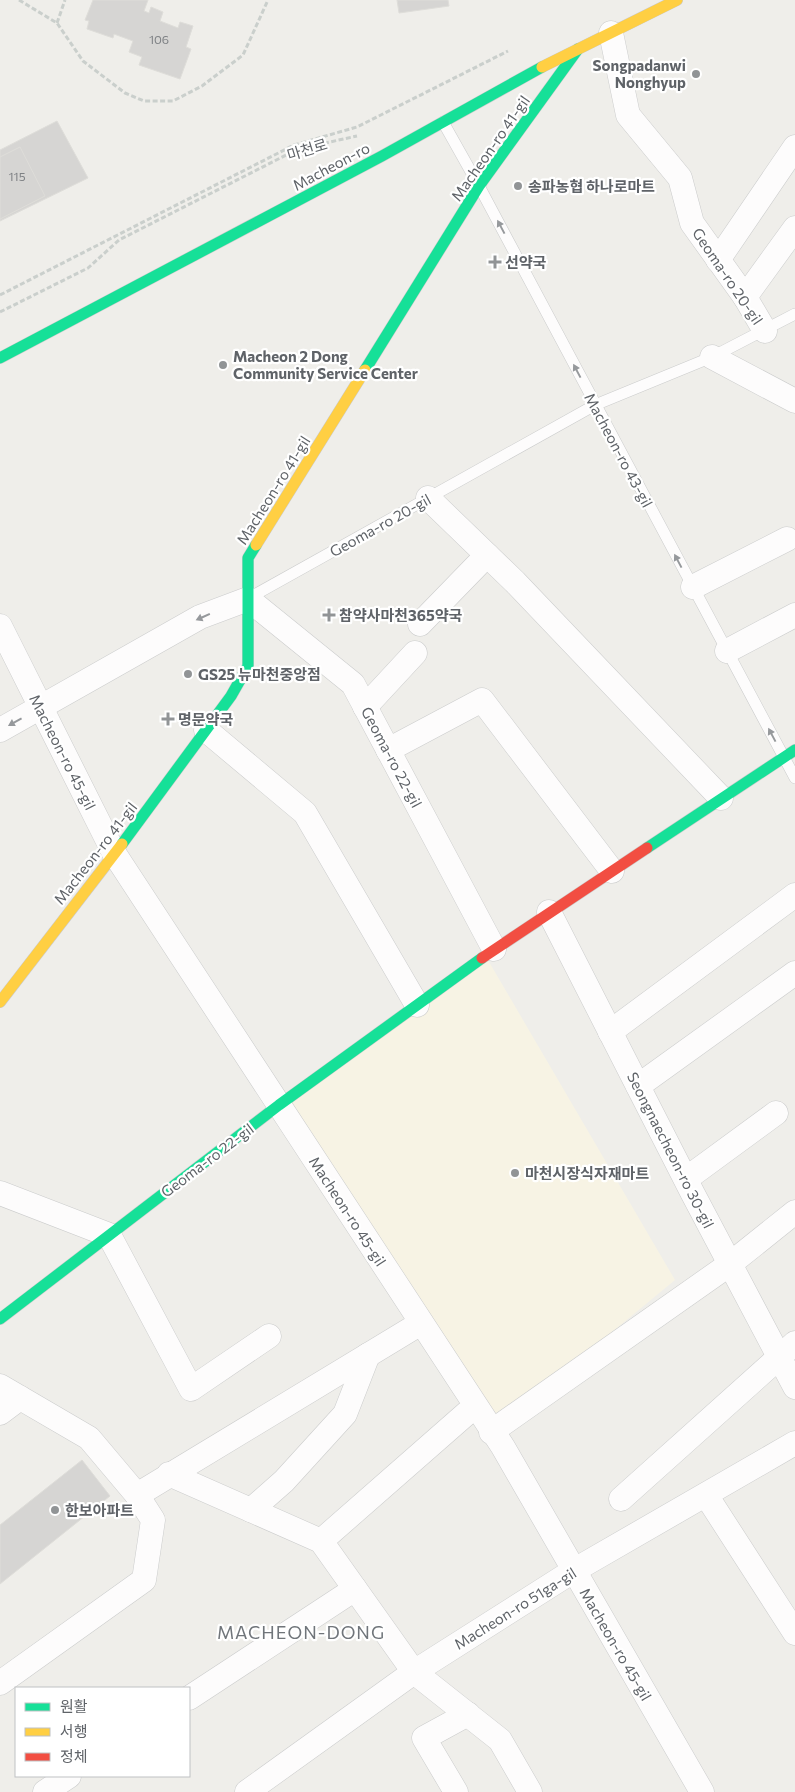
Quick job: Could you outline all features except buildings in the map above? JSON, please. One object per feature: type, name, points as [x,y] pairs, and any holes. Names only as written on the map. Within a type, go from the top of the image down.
[{"type":"street","name":"Macheon-ro","points":[[0,358],[535,71],[677,0]]},
{"type":"street","name":"Geoma-ro 20-gil","points":[[611,33],[628,115],[680,178],[692,223],[746,297],[764,331]]},
{"type":"street","name":"Macheon-ro 41-gil","points":[[0,1002],[126,839],[231,696],[248,666],[248,558],[479,186],[578,49]]},
{"type":"street","points":[[718,260],[795,147]]},
{"type":"street","points":[[746,297],[795,228]]},
{"type":"street","points":[[712,357],[795,402]]},
{"type":"street","points":[[428,498],[515,582],[721,798]]},
{"type":"street","points":[[693,587],[787,539]]},
{"type":"street","points":[[420,624],[487,555]]},
{"type":"street","name":"Geoma-ro 20-gil","points":[[0,730],[200,617],[248,599]]},
{"type":"street","name":"Geoma-ro 22-gil","points":[[248,599],[353,684],[494,949]]},
{"type":"street","points":[[727,651],[795,615]]},
{"type":"street","name":"Macheon-ro 45-gil","points":[[0,626],[114,853],[503,1447],[702,1792]]},
{"type":"street","points":[[365,708],[415,652]]},
{"type":"street","points":[[388,750],[482,700],[612,870]]},
{"type":"street","points":[[206,730],[306,813],[417,1005]]},
{"type":"street","name":"Geoma-ro 22-gil","points":[[0,1319],[279,1105],[494,949],[795,750]]},
{"type":"street","points":[[610,1032],[795,896]]},
{"type":"street","name":"Seongnaecheon-ro 30-gil","points":[[549,912],[730,1264],[787,1349],[795,1387]]},
{"type":"street","points":[[638,1086],[795,974]]},
{"type":"street","points":[[686,1180],[776,1114]]},
{"type":"street","points":[[0,1193],[109,1235],[191,1389],[269,1336]]},
{"type":"street","points":[[492,1432],[730,1264],[795,1212]]},
{"type":"street","points":[[137,1495],[421,1323]]},
{"type":"street","points":[[621,1499],[787,1349]]},
{"type":"street","points":[[251,1510],[284,1480],[345,1414],[368,1355]]},
{"type":"street","points":[[0,1413],[10,1392],[89,1438],[137,1495],[153,1520],[144,1580],[0,1682]]},
{"type":"street","points":[[321,1541],[475,1406]]},
{"type":"street","name":"Macheon-ro 51ga-gil","points":[[248,1792],[414,1672],[573,1571],[795,1443]]},
{"type":"street","points":[[169,1474],[321,1541],[414,1672],[500,1740],[530,1792]]},
{"type":"street","points":[[706,1495],[795,1633]]},
{"type":"street","points":[[190,1697],[355,1589]]},
{"type":"street","points":[[456,1792],[424,1738],[468,1714]]},
{"type":"street","points":[[44,1792],[67,1777]]},
{"type":"lane","name":"Macheon-ro 43-gil","points":[[443,122],[795,778]]},
{"type":"lane","name":"Geoma-ro 20-gil","points":[[248,599],[595,406],[712,357],[795,314]]},
{"type":"path","points":[[19,0],[57,23],[83,61],[125,93],[144,101],[173,101],[202,86],[243,54],[268,0]]},
{"type":"path","points":[[57,23],[65,0]]},
{"type":"path","points":[[0,295],[294,145],[357,127],[514,48]]},
{"type":"path","name":"마천로","points":[[0,312],[88,268],[119,240],[298,149],[366,134]]},
{"type":"shaded area","points":[[485,955],[675,1280],[491,1432],[279,1105]]},
{"type":"traffic: fast","points":[[365,370],[479,186],[578,49]]},
{"type":"traffic: fast","points":[[0,358],[382,156],[542,67]]},
{"type":"traffic: fast","points":[[122,844],[231,696],[248,666],[248,558],[256,545]]},
{"type":"traffic: fast","points":[[647,848],[795,750]]},
{"type":"traffic: fast","points":[[0,1319],[279,1105],[482,958]]},
{"type":"traffic: slow","points":[[542,67],[677,0]]},
{"type":"traffic: slow","points":[[256,545],[365,370]]},
{"type":"traffic: slow","points":[[0,1002],[122,844]]},
{"type":"traffic: jam","points":[[482,958],[647,848]]},
{"type":"place","name":"Songpadanwi Nonghyup","points":[[696,74]]},
{"type":"place","name":"송파농협 하나로마트","points":[[518,186]]},
{"type":"place","name":"선약국","points":[[495,262]]},
{"type":"place","name":"Macheon 2 Dong Community Service Center","points":[[223,365]]},
{"type":"place","name":"참약사마천365약국","points":[[329,615]]},
{"type":"place","name":"GS25 뉴마천중앙점","points":[[188,674]]},
{"type":"place","name":"명문약국","points":[[168,719]]},
{"type":"place","name":"마천시장식자재마트","points":[[515,1173]]},
{"type":"place","name":"한보아파트","points":[[55,1510]]},
{"type":"district","name":"MACHEON-DONG","points":[[301,1632]]}]
